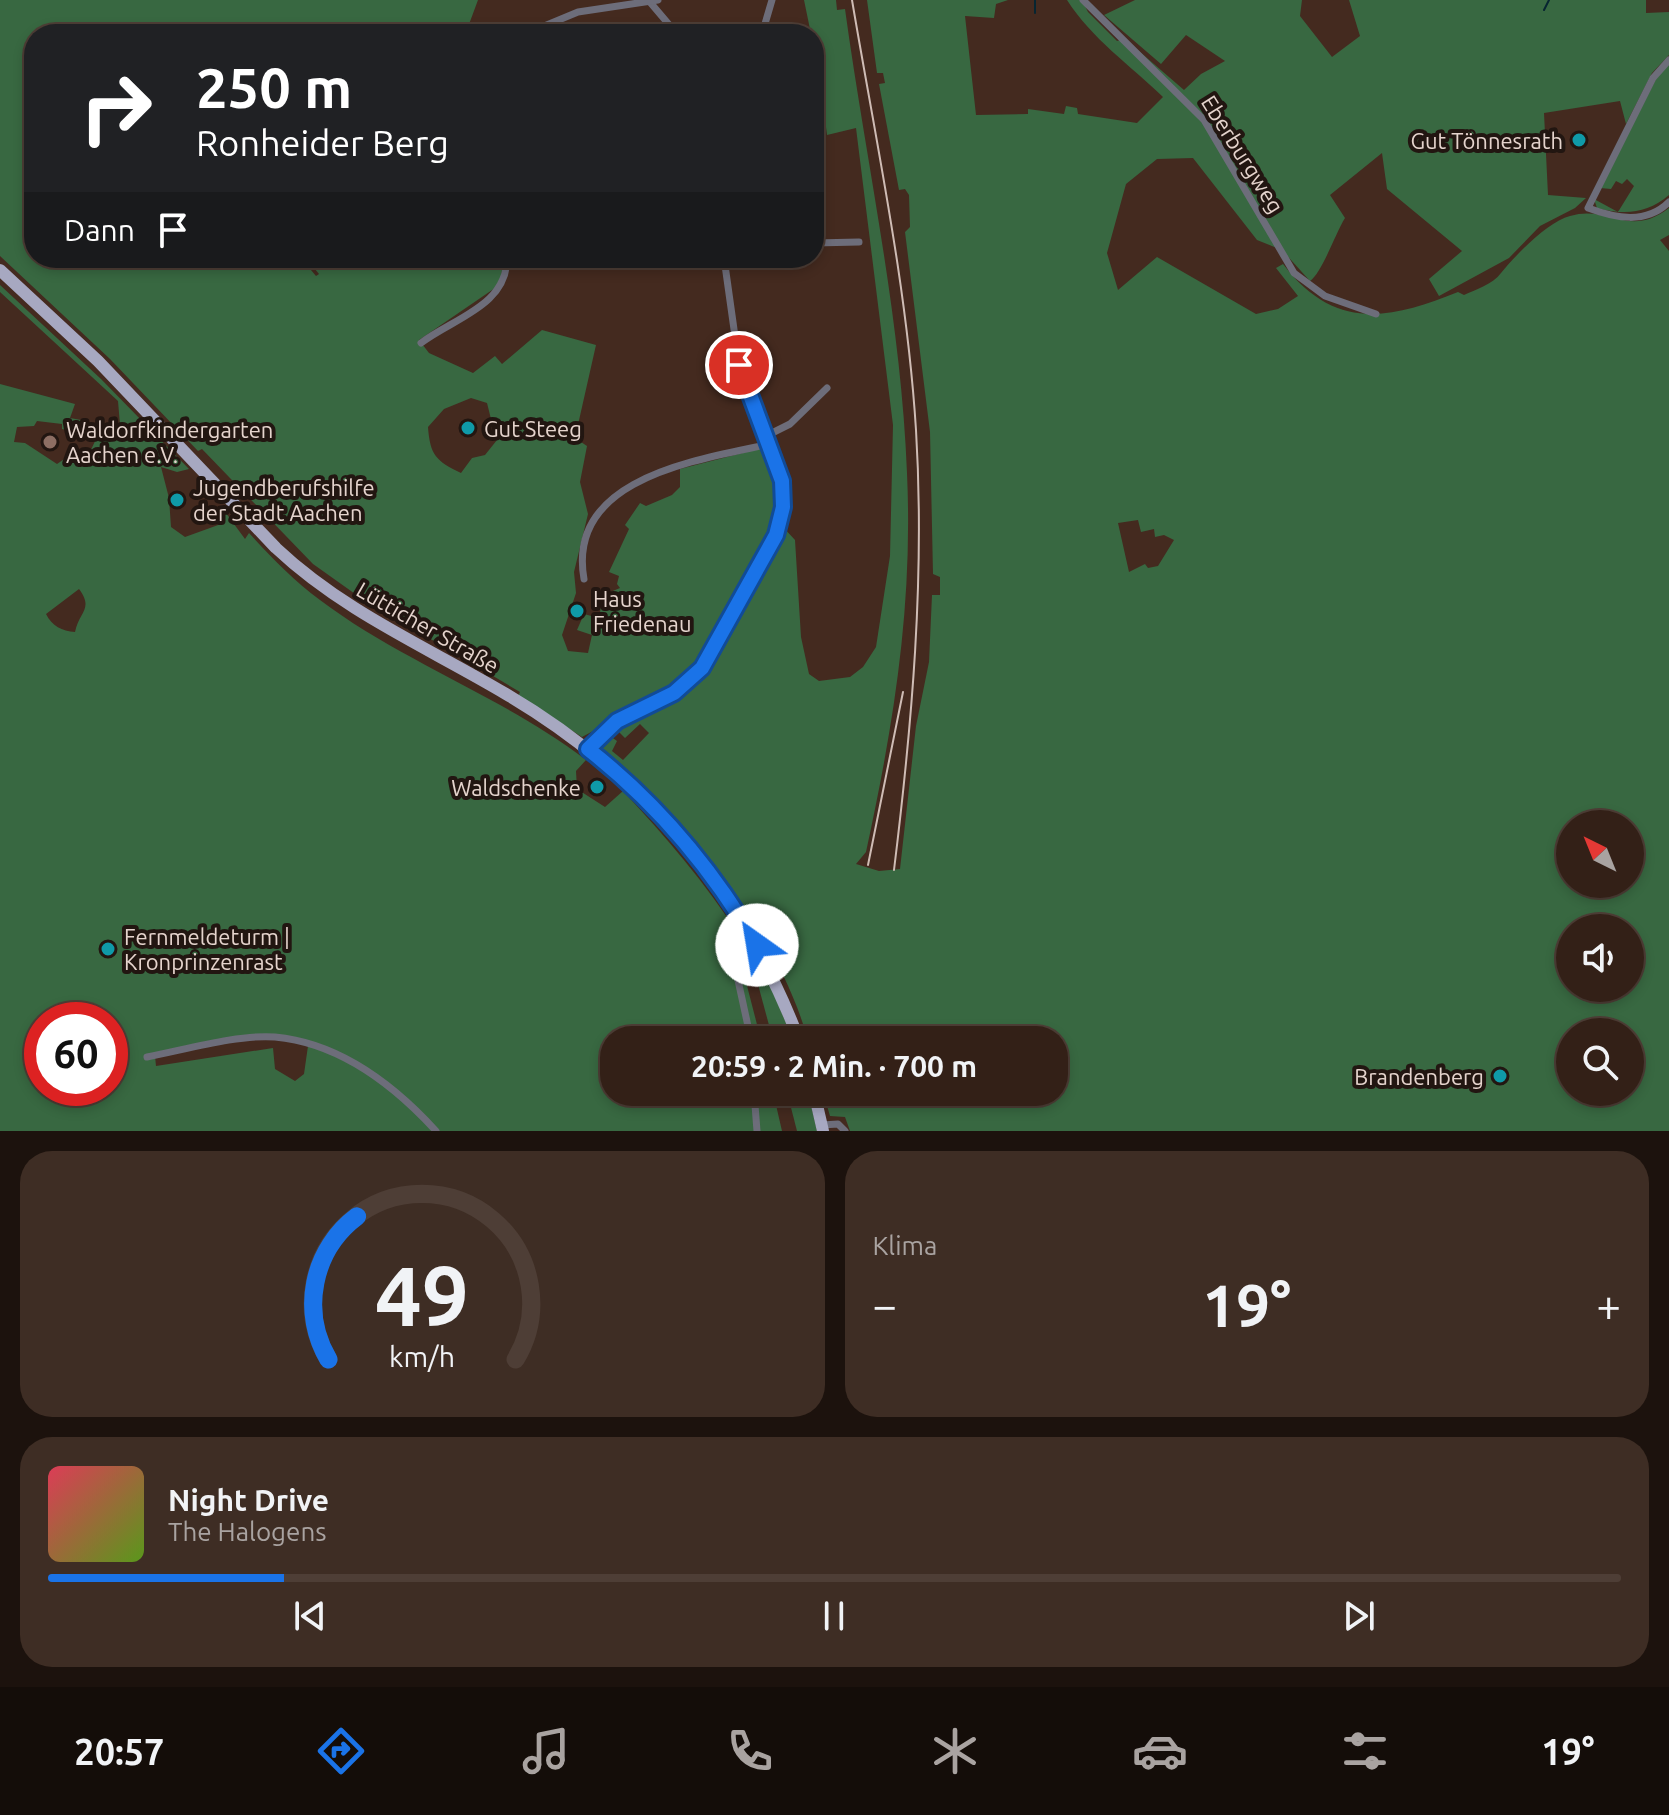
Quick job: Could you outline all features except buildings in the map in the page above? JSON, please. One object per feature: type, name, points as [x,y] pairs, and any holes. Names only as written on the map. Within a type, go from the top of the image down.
[{"type":"main road","name":"Lütticher Straße","points":[[0,270],[98,361],[306,574],[350,608],[506,694],[588,749],[629,783],[669,824],[745,926],[774,979],[793,1026]]},
{"type":"main road","points":[[817,1106],[822,1128]]},
{"type":"street","points":[[552,24],[578,12],[658,0]]},
{"type":"street","points":[[765,24],[772,0]]},
{"type":"street","name":"Eberburgweg","points":[[1083,0],[1204,120],[1294,273],[1325,296],[1376,314]]},
{"type":"street","points":[[649,1],[669,24]]},
{"type":"street","points":[[1669,60],[1653,78],[1588,208],[1634,218],[1647,216],[1669,202]]},
{"type":"street","points":[[824,243],[859,242]]},
{"type":"street","points":[[421,343],[496,295],[505,280],[506,268]]},
{"type":"street","points":[[588,749],[617,721],[689,682],[714,653],[780,523],[783,486],[739,365],[725,268]]},
{"type":"street","points":[[584,579],[587,527],[610,498],[681,465],[768,440],[790,424],[827,388]]},
{"type":"street","points":[[745,926],[735,935],[731,948],[748,1026]]},
{"type":"street","points":[[147,1057],[246,1040],[281,1038],[331,1053],[374,1074],[406,1098],[436,1131]]},
{"type":"street","points":[[755,1106],[757,1131]]},
{"type":"street","points":[[822,1128],[838,1124],[845,1131]]},
{"type":"green space","points":[[0,0],[478,0],[469,24],[24,24],[24,268],[309,268],[316,276],[319,274],[314,268],[502,268],[495,288],[419,340],[429,353],[473,373],[495,356],[502,364],[542,330],[596,345],[575,438],[587,446],[580,482],[588,514],[574,572],[576,593],[562,635],[568,651],[588,653],[592,635],[577,630],[584,614],[599,618],[603,595],[620,588],[617,584],[619,576],[609,572],[629,529],[625,525],[640,503],[646,506],[672,495],[680,487],[680,469],[766,447],[779,494],[771,534],[699,665],[671,689],[582,737],[518,696],[520,692],[358,596],[313,564],[110,359],[0,256]],"holes":[[[471,398],[487,403],[492,423],[501,435],[485,455],[472,458],[461,473],[436,456],[430,444],[428,427],[444,409]]]},
{"type":"green space","points":[[804,0],[836,0],[837,10],[845,9],[898,356],[907,473],[904,618],[885,757],[866,852],[856,864],[879,871],[900,869],[916,726],[929,662],[932,595],[940,595],[940,577],[933,574],[930,432],[905,232],[910,227],[909,195],[905,189],[899,190],[879,84],[885,83],[883,73],[877,73],[867,0],[1008,0],[996,4],[994,18],[965,16],[976,115],[1028,114],[1028,109],[1064,114],[1066,106],[1077,108],[1078,114],[1137,123],[1163,97],[1100,39],[1067,0],[1082,0],[1088,12],[1117,41],[1125,39],[1184,90],[1201,74],[1225,61],[1186,35],[1161,64],[1104,15],[1135,0],[1302,0],[1300,16],[1332,57],[1360,36],[1349,0],[1646,0],[1646,13],[1669,12],[1669,55],[1652,73],[1626,124],[1620,101],[1544,113],[1548,195],[1586,198],[1575,208],[1540,226],[1509,258],[1439,296],[1429,279],[1462,251],[1387,189],[1382,153],[1330,195],[1345,218],[1319,270],[1310,281],[1282,250],[1257,240],[1193,158],[1157,159],[1126,184],[1107,253],[1118,290],[1157,257],[1256,314],[1278,309],[1298,296],[1276,268],[1283,264],[1302,286],[1322,301],[1364,314],[1386,313],[1433,302],[1458,292],[1464,295],[1484,286],[1498,277],[1541,232],[1570,216],[1584,213],[1642,221],[1669,208],[1669,235],[1660,240],[1669,251],[1669,1131],[850,1131],[845,1117],[830,1116],[827,1106],[1068,1106],[1068,1026],[803,1026],[780,968],[739,902],[665,811],[635,779],[602,752],[601,743],[610,736],[617,741],[612,751],[623,760],[649,733],[640,724],[625,738],[615,728],[676,696],[705,670],[783,527],[795,540],[801,637],[809,674],[819,681],[850,677],[863,667],[876,647],[890,556],[893,425],[856,128],[827,135],[824,24],[809,24]],"holes":[[[1138,520],[1141,532],[1154,529],[1155,537],[1164,535],[1174,540],[1158,566],[1148,568],[1145,564],[1129,572],[1118,523]]]},
{"type":"green space","points":[[1669,64],[1669,195],[1644,209],[1618,212],[1634,186],[1627,179],[1622,184],[1616,181],[1611,189],[1600,188],[1656,79]]},
{"type":"green space","points":[[1594,199],[1617,212],[1597,208]]},
{"type":"green space","points":[[0,285],[101,379],[189,469],[177,472],[161,467],[169,498],[171,527],[185,537],[221,524],[216,512],[223,509],[245,539],[249,533],[320,600],[385,642],[521,717],[586,760],[576,771],[577,789],[605,807],[623,791],[713,897],[740,937],[744,937],[767,977],[787,1026],[769,1026],[754,970],[747,968],[745,978],[757,1026],[600,1026],[600,1106],[776,1106],[782,1131],[0,1131],[0,384],[75,404],[70,418],[81,420],[80,433],[62,429],[62,424],[37,421],[34,426],[17,427],[14,442],[25,443],[57,464],[73,453],[89,454],[97,437],[113,438],[120,425],[118,401],[0,292]],"holes":[[[79,589],[85,606],[75,632],[51,622],[46,614]],[[281,1038],[308,1046],[304,1074],[295,1081],[275,1069],[273,1048],[156,1066],[155,1056],[251,1039]]]},
{"type":"green space","points":[[791,1106],[811,1106],[817,1131],[797,1131]]},
{"type":"waterway","points":[[1035,0],[1035,13]]},
{"type":"waterway","points":[[1544,10],[1549,0]]},
{"type":"railway","points":[[852,0],[898,268],[916,430],[918,595],[894,870]]},
{"type":"railway","points":[[868,865],[903,692]]},
{"type":"place","name":"Gut Tönnesrath","points":[[1579,140]]},
{"type":"place","name":"Gut Steeg","points":[[468,428]]},
{"type":"place","name":"Waldorfkindergarten Aachen e.V.","points":[[50,442]]},
{"type":"place","name":"Jugendberufshilfe der Stadt Aachen","points":[[177,500]]},
{"type":"place","name":"Haus Friedenau","points":[[577,611]]},
{"type":"place","name":"Waldschenke","points":[[597,787]]},
{"type":"place","name":"Fernmeldeturm | Kronprinzenrast","points":[[108,949]]},
{"type":"place","name":"Brandenberg","points":[[1500,1076]]},
{"type":"route","points":[[739,365],[782,481],[783,507],[776,535],[714,653],[702,668],[674,693],[617,721],[588,749],[629,783],[669,824],[721,889],[757,945]]}]
